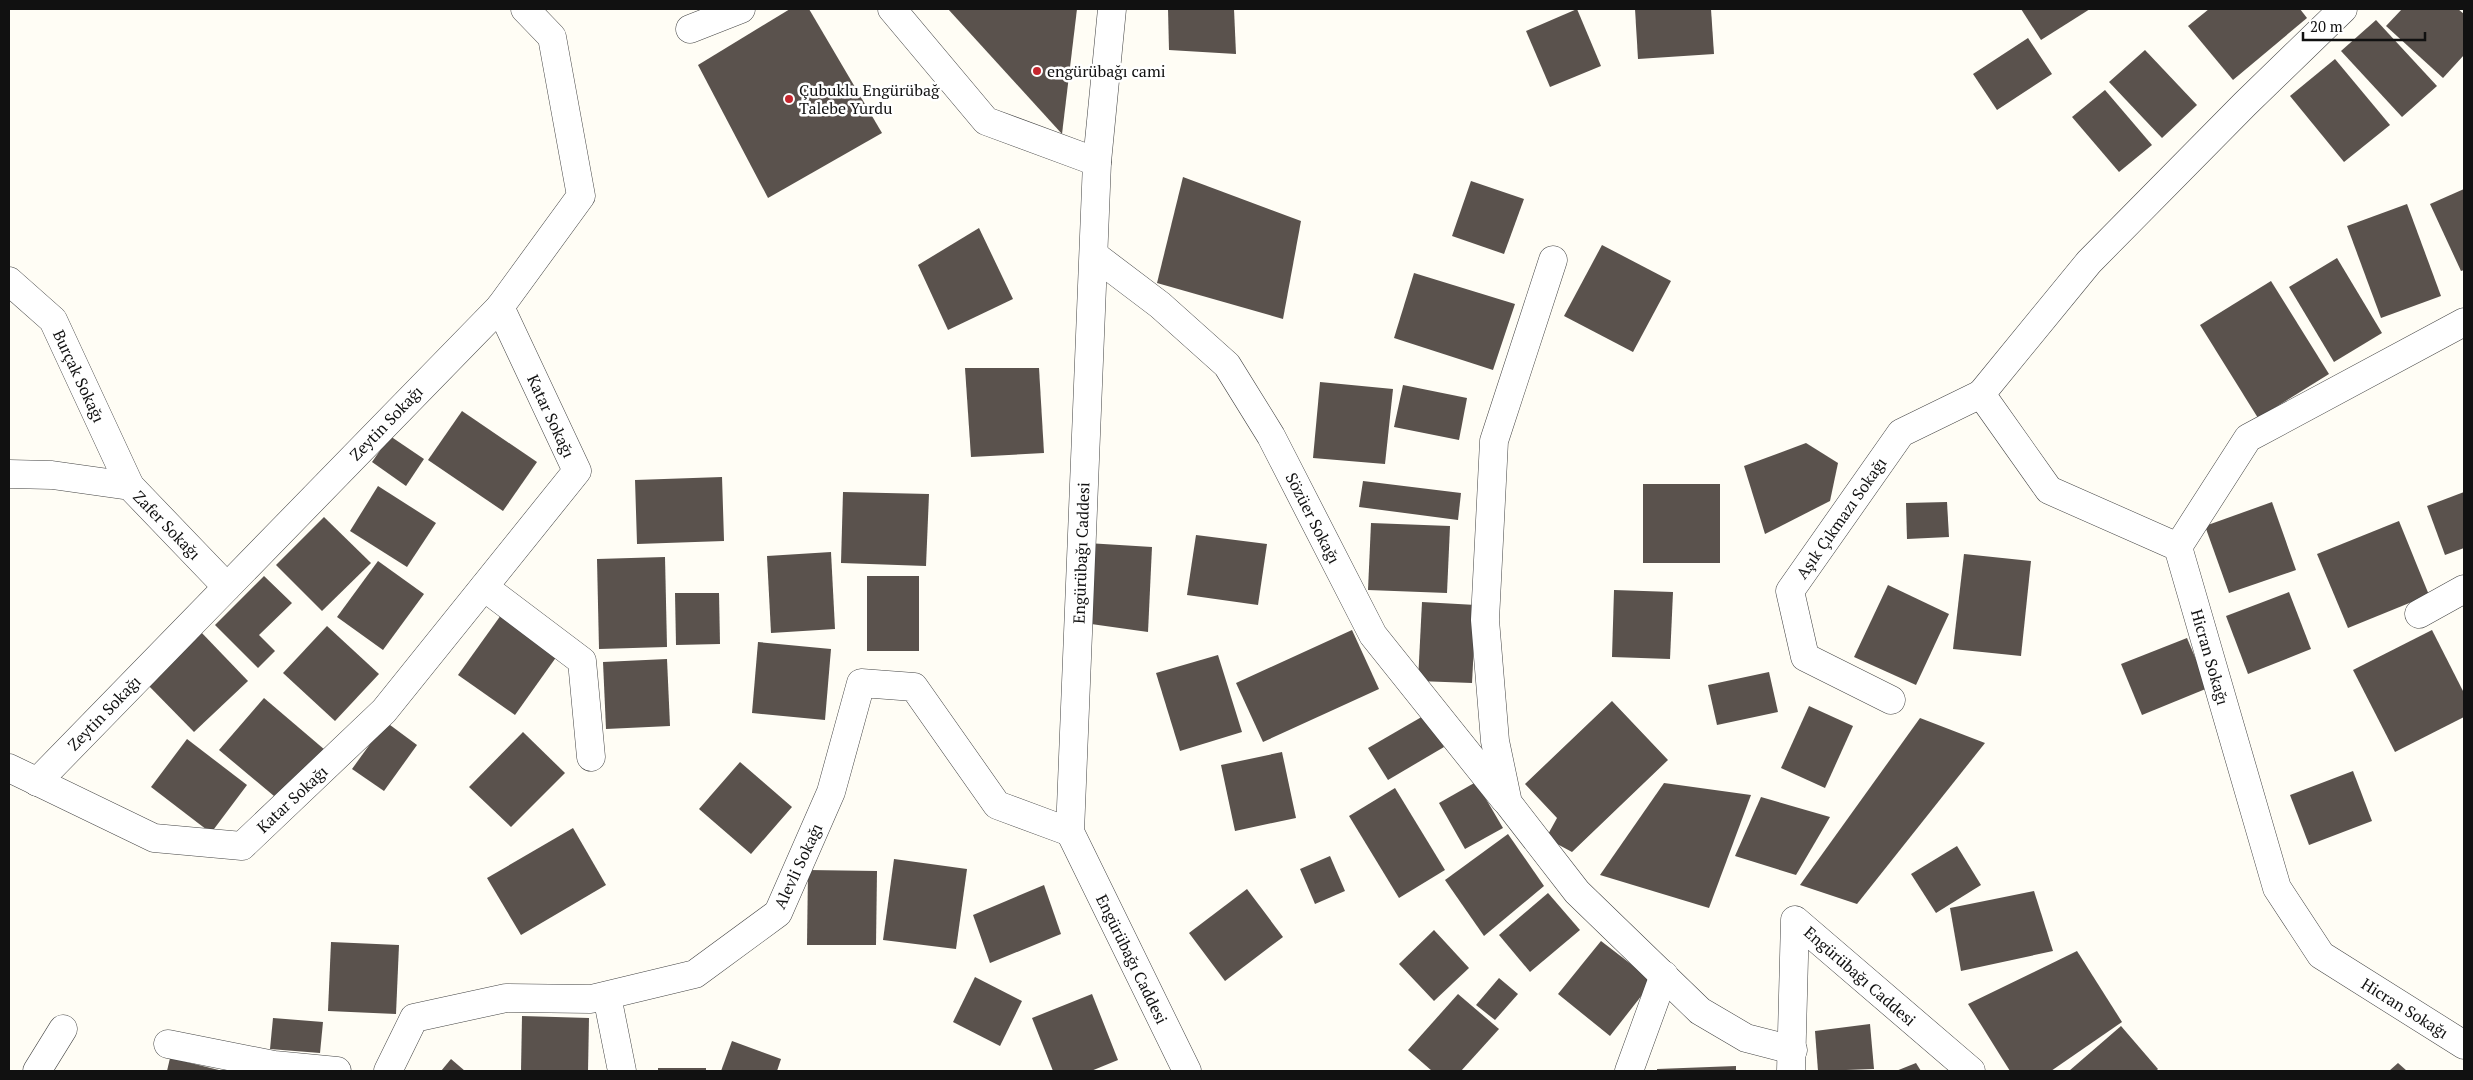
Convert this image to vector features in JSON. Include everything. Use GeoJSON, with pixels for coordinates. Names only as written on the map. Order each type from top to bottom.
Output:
{"type":"FeatureCollection","features":[{"type":"Feature","properties":{"kind":"street","name":"Zeytin Sokağı"},"geometry":{"type":"LineString","coordinates":[[37,782],[500,307],[581,196],[552,37],[524,9]]}},
{"type":"Feature","properties":{"kind":"street"},"geometry":{"type":"LineString","coordinates":[[690,29],[741,9]]}},
{"type":"Feature","properties":{"kind":"street"},"geometry":{"type":"LineString","coordinates":[[892,9],[986,121],[1097,162]]}},
{"type":"Feature","properties":{"kind":"street","name":"Engürübağı Caddesi"},"geometry":{"type":"LineString","coordinates":[[1112,9],[1097,162],[1070,832],[1187,1071]]}},
{"type":"Feature","properties":{"kind":"street"},"geometry":{"type":"LineString","coordinates":[[2344,9],[2245,104],[2089,262],[1981,394],[2049,490],[2178,547],[2248,438],[2464,322]]}},
{"type":"Feature","properties":{"kind":"street","name":"Sözüer Sokağı"},"geometry":{"type":"LineString","coordinates":[[1094,255],[1160,306],[1227,366],[1271,436],[1373,635],[1578,892],[1700,1012],[1792,1061]]}},
{"type":"Feature","properties":{"kind":"street"},"geometry":{"type":"LineString","coordinates":[[1508,803],[1495,741],[1485,620],[1494,441],[1553,260]]}},
{"type":"Feature","properties":{"kind":"street","name":"Burçak Sokağı"},"geometry":{"type":"LineString","coordinates":[[9,281],[53,320],[130,486]]}},
{"type":"Feature","properties":{"kind":"street","name":"Katar Sokağı"},"geometry":{"type":"LineString","coordinates":[[9,768],[154,838],[242,846],[384,711],[578,470],[500,307]]}},
{"type":"Feature","properties":{"kind":"street","name":"Aşık Çıkmazı Sokağı"},"geometry":{"type":"LineString","coordinates":[[1891,700],[1805,657],[1790,591],[1901,433],[1981,394]]}},
{"type":"Feature","properties":{"kind":"street","name":"Zafer Sokağı"},"geometry":{"type":"LineString","coordinates":[[9,474],[52,475],[130,486],[227,587]]}},
{"type":"Feature","properties":{"kind":"street","name":"Hicran Sokağı"},"geometry":{"type":"LineString","coordinates":[[2178,547],[2277,888],[2320,955],[2464,1045]]}},
{"type":"Feature","properties":{"kind":"street"},"geometry":{"type":"LineString","coordinates":[[484,587],[582,661],[591,757]]}},
{"type":"Feature","properties":{"kind":"street"},"geometry":{"type":"LineString","coordinates":[[2419,614],[2464,588]]}},
{"type":"Feature","properties":{"kind":"street","name":"Alevli Sokağı"},"geometry":{"type":"LineString","coordinates":[[388,1071],[414,1018],[506,998],[591,999],[695,974],[778,913],[831,792],[861,683],[914,688],[998,805],[1070,832]]}},
{"type":"Feature","properties":{"kind":"street","name":"Engürübağı Caddesi"},"geometry":{"type":"LineString","coordinates":[[1792,1061],[1795,920],[1971,1071]]}},
{"type":"Feature","properties":{"kind":"street"},"geometry":{"type":"LineString","coordinates":[[1629,1071],[1664,975]]}},
{"type":"Feature","properties":{"kind":"street"},"geometry":{"type":"LineString","coordinates":[[607,996],[622,1071]]}},
{"type":"Feature","properties":{"kind":"street"},"geometry":{"type":"LineString","coordinates":[[37,1071],[63,1029]]}},
{"type":"Feature","properties":{"kind":"street"},"geometry":{"type":"LineString","coordinates":[[168,1044],[274,1065],[337,1071]]}},
{"type":"Feature","properties":{"kind":"building","name":"Çubuklu Engürübağ Talebe Yurdu"},"geometry":{"type":"Polygon","coordinates":[[[790,9],[809,9],[882,133],[768,198],[698,65],[790,9]]]}},
{"type":"Feature","properties":{"kind":"building","name":"engürübağı cami"},"geometry":{"type":"Polygon","coordinates":[[[948,9],[1077,9],[1062,134],[948,9]]]}},
{"type":"Feature","properties":{"kind":"building"},"geometry":{"type":"Polygon","coordinates":[[[1168,9],[1234,9],[1236,54],[1169,50],[1168,9]]]}},
{"type":"Feature","properties":{"kind":"building"},"geometry":{"type":"Polygon","coordinates":[[[1577,9],[1601,66],[1550,87],[1526,31],[1577,9]]]}},
{"type":"Feature","properties":{"kind":"building"},"geometry":{"type":"Polygon","coordinates":[[[1635,9],[1711,9],[1714,54],[1638,59],[1635,9]]]}},
{"type":"Feature","properties":{"kind":"building"},"geometry":{"type":"Polygon","coordinates":[[[2021,9],[2090,9],[2041,40],[2021,9]]]}},
{"type":"Feature","properties":{"kind":"building"},"geometry":{"type":"Polygon","coordinates":[[[2209,9],[2300,9],[2307,18],[2233,80],[2188,26],[2209,9]]]}},
{"type":"Feature","properties":{"kind":"building"},"geometry":{"type":"Polygon","coordinates":[[[2402,9],[2458,9],[2464,14],[2464,55],[2443,78],[2386,26],[2402,9]]]}},
{"type":"Feature","properties":{"kind":"building"},"geometry":{"type":"Polygon","coordinates":[[[2376,20],[2437,86],[2402,117],[2341,51],[2376,20]]]}},
{"type":"Feature","properties":{"kind":"building"},"geometry":{"type":"Polygon","coordinates":[[[2028,38],[2052,74],[1997,110],[1973,74],[2028,38]]]}},
{"type":"Feature","properties":{"kind":"building"},"geometry":{"type":"Polygon","coordinates":[[[2145,50],[2197,105],[2162,138],[2109,82],[2145,50]]]}},
{"type":"Feature","properties":{"kind":"building"},"geometry":{"type":"Polygon","coordinates":[[[2335,59],[2390,125],[2344,162],[2290,96],[2335,59]]]}},
{"type":"Feature","properties":{"kind":"building"},"geometry":{"type":"Polygon","coordinates":[[[2105,90],[2152,145],[2119,172],[2072,117],[2105,90]]]}},
{"type":"Feature","properties":{"kind":"building"},"geometry":{"type":"Polygon","coordinates":[[[1183,177],[1301,221],[1283,319],[1157,283],[1183,177]]]}},
{"type":"Feature","properties":{"kind":"building"},"geometry":{"type":"Polygon","coordinates":[[[1471,181],[1524,199],[1504,254],[1452,236],[1471,181]]]}},
{"type":"Feature","properties":{"kind":"building"},"geometry":{"type":"Polygon","coordinates":[[[2464,189],[2464,270],[2461,271],[2430,204],[2464,189]]]}},
{"type":"Feature","properties":{"kind":"building"},"geometry":{"type":"Polygon","coordinates":[[[2407,204],[2441,296],[2381,318],[2347,226],[2407,204]]]}},
{"type":"Feature","properties":{"kind":"building"},"geometry":{"type":"Polygon","coordinates":[[[979,228],[1013,299],[948,330],[918,265],[979,228]]]}},
{"type":"Feature","properties":{"kind":"building"},"geometry":{"type":"Polygon","coordinates":[[[1602,245],[1671,281],[1633,352],[1564,316],[1602,245]]]}},
{"type":"Feature","properties":{"kind":"building"},"geometry":{"type":"Polygon","coordinates":[[[2337,258],[2382,333],[2334,362],[2289,287],[2337,258]]]}},
{"type":"Feature","properties":{"kind":"building"},"geometry":{"type":"Polygon","coordinates":[[[1414,273],[1515,304],[1493,370],[1394,338],[1414,273]]]}},
{"type":"Feature","properties":{"kind":"building"},"geometry":{"type":"Polygon","coordinates":[[[2271,281],[2329,374],[2258,418],[2200,325],[2271,281]]]}},
{"type":"Feature","properties":{"kind":"building"},"geometry":{"type":"Polygon","coordinates":[[[965,368],[1039,368],[1044,453],[971,457],[965,368]]]}},
{"type":"Feature","properties":{"kind":"building"},"geometry":{"type":"Polygon","coordinates":[[[1320,382],[1393,389],[1385,464],[1313,458],[1320,382]]]}},
{"type":"Feature","properties":{"kind":"building"},"geometry":{"type":"Polygon","coordinates":[[[1403,385],[1467,398],[1459,440],[1394,427],[1403,385]]]}},
{"type":"Feature","properties":{"kind":"building"},"geometry":{"type":"Polygon","coordinates":[[[462,411],[537,462],[503,511],[428,460],[462,411]]]}},
{"type":"Feature","properties":{"kind":"building"},"geometry":{"type":"Polygon","coordinates":[[[390,436],[424,459],[406,486],[372,462],[390,436]]]}},
{"type":"Feature","properties":{"kind":"building"},"geometry":{"type":"Polygon","coordinates":[[[1806,443],[1838,463],[1830,501],[1765,534],[1744,466],[1806,443]]]}},
{"type":"Feature","properties":{"kind":"building"},"geometry":{"type":"Polygon","coordinates":[[[722,477],[724,541],[637,544],[635,480],[722,477]]]}},
{"type":"Feature","properties":{"kind":"building"},"geometry":{"type":"Polygon","coordinates":[[[1363,481],[1461,493],[1458,520],[1359,507],[1363,481]]]}},
{"type":"Feature","properties":{"kind":"building"},"geometry":{"type":"Polygon","coordinates":[[[1643,484],[1720,484],[1720,563],[1643,563],[1643,484]]]}},
{"type":"Feature","properties":{"kind":"building"},"geometry":{"type":"Polygon","coordinates":[[[378,486],[436,523],[407,567],[350,531],[378,486]]]}},
{"type":"Feature","properties":{"kind":"building"},"geometry":{"type":"Polygon","coordinates":[[[843,492],[929,494],[926,566],[841,563],[843,492]]]}},
{"type":"Feature","properties":{"kind":"building"},"geometry":{"type":"Polygon","coordinates":[[[2464,492],[2464,548],[2445,555],[2427,506],[2464,492]]]}},
{"type":"Feature","properties":{"kind":"building"},"geometry":{"type":"Polygon","coordinates":[[[1947,502],[1949,537],[1907,539],[1906,503],[1947,502]]]}},
{"type":"Feature","properties":{"kind":"building"},"geometry":{"type":"Polygon","coordinates":[[[2272,502],[2296,570],[2229,593],[2205,526],[2272,502]]]}},
{"type":"Feature","properties":{"kind":"building"},"geometry":{"type":"Polygon","coordinates":[[[324,517],[371,563],[322,611],[276,565],[324,517]]]}},
{"type":"Feature","properties":{"kind":"building"},"geometry":{"type":"Polygon","coordinates":[[[2399,521],[2429,595],[2348,628],[2317,554],[2399,521]]]}},
{"type":"Feature","properties":{"kind":"building"},"geometry":{"type":"Polygon","coordinates":[[[1371,523],[1450,526],[1447,593],[1368,590],[1371,523]]]}},
{"type":"Feature","properties":{"kind":"building"},"geometry":{"type":"Polygon","coordinates":[[[1196,535],[1267,544],[1258,605],[1187,595],[1196,535]]]}},
{"type":"Feature","properties":{"kind":"building"},"geometry":{"type":"Polygon","coordinates":[[[1087,543],[1152,547],[1148,632],[1084,623],[1087,543]]]}},
{"type":"Feature","properties":{"kind":"building"},"geometry":{"type":"Polygon","coordinates":[[[831,552],[835,629],[771,633],[767,556],[831,552]]]}},
{"type":"Feature","properties":{"kind":"building"},"geometry":{"type":"Polygon","coordinates":[[[1964,554],[2031,561],[2021,656],[1953,649],[1964,554]]]}},
{"type":"Feature","properties":{"kind":"building"},"geometry":{"type":"Polygon","coordinates":[[[665,557],[667,647],[599,649],[597,559],[665,557]]]}},
{"type":"Feature","properties":{"kind":"building"},"geometry":{"type":"Polygon","coordinates":[[[378,561],[424,594],[383,650],[337,617],[378,561]]]}},
{"type":"Feature","properties":{"kind":"building"},"geometry":{"type":"Polygon","coordinates":[[[264,576],[292,603],[259,635],[275,651],[258,668],[215,625],[264,576]]]}},
{"type":"Feature","properties":{"kind":"building"},"geometry":{"type":"Polygon","coordinates":[[[867,576],[919,576],[919,651],[867,651],[867,576]]]}},
{"type":"Feature","properties":{"kind":"building"},"geometry":{"type":"Polygon","coordinates":[[[1888,585],[1949,614],[1916,685],[1854,657],[1888,585]]]}},
{"type":"Feature","properties":{"kind":"building"},"geometry":{"type":"Polygon","coordinates":[[[1614,590],[1673,592],[1670,659],[1612,657],[1614,590]]]}},
{"type":"Feature","properties":{"kind":"building"},"geometry":{"type":"Polygon","coordinates":[[[2289,592],[2311,649],[2248,674],[2226,616],[2289,592]]]}},
{"type":"Feature","properties":{"kind":"building"},"geometry":{"type":"Polygon","coordinates":[[[675,593],[719,593],[720,644],[676,645],[675,593]]]}},
{"type":"Feature","properties":{"kind":"building"},"geometry":{"type":"Polygon","coordinates":[[[1422,602],[1476,605],[1472,683],[1418,681],[1422,602]]]}},
{"type":"Feature","properties":{"kind":"building"},"geometry":{"type":"Polygon","coordinates":[[[501,615],[557,656],[515,715],[458,675],[501,615]]]}},
{"type":"Feature","properties":{"kind":"building"},"geometry":{"type":"Polygon","coordinates":[[[327,626],[379,674],[335,721],[283,673],[327,626]]]}},
{"type":"Feature","properties":{"kind":"building"},"geometry":{"type":"Polygon","coordinates":[[[1352,630],[1379,689],[1263,742],[1236,683],[1352,630]]]}},
{"type":"Feature","properties":{"kind":"building"},"geometry":{"type":"Polygon","coordinates":[[[2432,630],[2464,693],[2464,717],[2395,752],[2353,670],[2432,630]]]}},
{"type":"Feature","properties":{"kind":"building"},"geometry":{"type":"Polygon","coordinates":[[[200,631],[248,681],[194,732],[146,683],[200,631]]]}},
{"type":"Feature","properties":{"kind":"building"},"geometry":{"type":"Polygon","coordinates":[[[2187,638],[2208,688],[2142,715],[2121,664],[2187,638]]]}},
{"type":"Feature","properties":{"kind":"building"},"geometry":{"type":"Polygon","coordinates":[[[758,642],[831,649],[825,720],[752,713],[758,642]]]}},
{"type":"Feature","properties":{"kind":"building"},"geometry":{"type":"Polygon","coordinates":[[[1218,655],[1242,732],[1180,751],[1156,673],[1218,655]]]}},
{"type":"Feature","properties":{"kind":"building"},"geometry":{"type":"Polygon","coordinates":[[[667,659],[670,726],[606,729],[603,662],[667,659]]]}},
{"type":"Feature","properties":{"kind":"building"},"geometry":{"type":"Polygon","coordinates":[[[1769,672],[1778,712],[1717,725],[1708,685],[1769,672]]]}},
{"type":"Feature","properties":{"kind":"building"},"geometry":{"type":"Polygon","coordinates":[[[264,698],[325,750],[280,801],[219,750],[264,698]]]}},
{"type":"Feature","properties":{"kind":"building"},"geometry":{"type":"Polygon","coordinates":[[[1612,701],[1668,760],[1572,852],[1546,838],[1557,818],[1525,784],[1612,701]]]}},
{"type":"Feature","properties":{"kind":"building"},"geometry":{"type":"Polygon","coordinates":[[[1809,706],[1853,726],[1825,788],[1781,768],[1809,706]]]}},
{"type":"Feature","properties":{"kind":"building"},"geometry":{"type":"Polygon","coordinates":[[[1425,715],[1444,747],[1388,780],[1368,748],[1425,715]]]}},
{"type":"Feature","properties":{"kind":"building"},"geometry":{"type":"Polygon","coordinates":[[[1920,718],[1985,743],[1857,904],[1800,885],[1920,718]]]}},
{"type":"Feature","properties":{"kind":"building"},"geometry":{"type":"Polygon","coordinates":[[[386,722],[417,745],[384,791],[352,769],[386,722]]]}},
{"type":"Feature","properties":{"kind":"building"},"geometry":{"type":"Polygon","coordinates":[[[523,732],[565,773],[511,827],[469,787],[523,732]]]}},
{"type":"Feature","properties":{"kind":"building"},"geometry":{"type":"Polygon","coordinates":[[[187,739],[247,785],[211,833],[151,787],[187,739]]]}},
{"type":"Feature","properties":{"kind":"building"},"geometry":{"type":"Polygon","coordinates":[[[1282,752],[1296,818],[1235,831],[1221,765],[1282,752]]]}},
{"type":"Feature","properties":{"kind":"building"},"geometry":{"type":"Polygon","coordinates":[[[740,762],[792,807],[751,854],[699,809],[740,762]]]}},
{"type":"Feature","properties":{"kind":"building"},"geometry":{"type":"Polygon","coordinates":[[[2353,771],[2372,821],[2309,845],[2290,795],[2353,771]]]}},
{"type":"Feature","properties":{"kind":"building"},"geometry":{"type":"Polygon","coordinates":[[[1476,782],[1503,828],[1465,849],[1439,803],[1476,782]]]}},
{"type":"Feature","properties":{"kind":"building"},"geometry":{"type":"Polygon","coordinates":[[[1664,783],[1751,795],[1709,908],[1600,875],[1664,783]]]}},
{"type":"Feature","properties":{"kind":"building"},"geometry":{"type":"Polygon","coordinates":[[[1395,788],[1445,870],[1399,898],[1349,816],[1395,788]]]}},
{"type":"Feature","properties":{"kind":"building"},"geometry":{"type":"Polygon","coordinates":[[[1761,797],[1830,817],[1796,875],[1735,856],[1761,797]]]}},
{"type":"Feature","properties":{"kind":"building"},"geometry":{"type":"Polygon","coordinates":[[[573,828],[606,885],[521,935],[487,878],[573,828]]]}},
{"type":"Feature","properties":{"kind":"building"},"geometry":{"type":"Polygon","coordinates":[[[1508,834],[1544,886],[1484,936],[1445,880],[1508,834]]]}},
{"type":"Feature","properties":{"kind":"building"},"geometry":{"type":"Polygon","coordinates":[[[1957,846],[1981,885],[1936,913],[1911,874],[1957,846]]]}},
{"type":"Feature","properties":{"kind":"building"},"geometry":{"type":"Polygon","coordinates":[[[1330,856],[1345,891],[1315,904],[1300,869],[1330,856]]]}},
{"type":"Feature","properties":{"kind":"building"},"geometry":{"type":"Polygon","coordinates":[[[894,859],[967,869],[956,949],[883,940],[894,859]]]}},
{"type":"Feature","properties":{"kind":"building"},"geometry":{"type":"Polygon","coordinates":[[[808,870],[877,871],[876,945],[807,945],[808,870]]]}},
{"type":"Feature","properties":{"kind":"building"},"geometry":{"type":"Polygon","coordinates":[[[1044,885],[1061,934],[990,963],[973,915],[1044,885]]]}},
{"type":"Feature","properties":{"kind":"building"},"geometry":{"type":"Polygon","coordinates":[[[1247,889],[1283,937],[1225,981],[1189,933],[1247,889]]]}},
{"type":"Feature","properties":{"kind":"building"},"geometry":{"type":"Polygon","coordinates":[[[2034,891],[2053,951],[1961,971],[1950,908],[2034,891]]]}},
{"type":"Feature","properties":{"kind":"building"},"geometry":{"type":"Polygon","coordinates":[[[1548,893],[1580,930],[1530,972],[1499,935],[1548,893]]]}},
{"type":"Feature","properties":{"kind":"building"},"geometry":{"type":"Polygon","coordinates":[[[1434,930],[1469,968],[1434,1001],[1399,964],[1434,930]]]}},
{"type":"Feature","properties":{"kind":"building"},"geometry":{"type":"Polygon","coordinates":[[[1601,941],[1653,981],[1610,1036],[1558,994],[1601,941]]]}},
{"type":"Feature","properties":{"kind":"building"},"geometry":{"type":"Polygon","coordinates":[[[331,942],[399,945],[396,1014],[328,1011],[331,942]]]}},
{"type":"Feature","properties":{"kind":"building"},"geometry":{"type":"Polygon","coordinates":[[[2077,951],[2122,1022],[2051,1071],[2010,1071],[1968,1004],[2077,951]]]}},
{"type":"Feature","properties":{"kind":"building"},"geometry":{"type":"Polygon","coordinates":[[[975,977],[1022,1001],[1000,1046],[953,1022],[975,977]]]}},
{"type":"Feature","properties":{"kind":"building"},"geometry":{"type":"Polygon","coordinates":[[[1499,978],[1518,994],[1495,1020],[1476,1005],[1499,978]]]}},
{"type":"Feature","properties":{"kind":"building"},"geometry":{"type":"Polygon","coordinates":[[[1092,994],[1118,1060],[1091,1071],[1053,1071],[1032,1018],[1092,994]]]}},
{"type":"Feature","properties":{"kind":"building"},"geometry":{"type":"Polygon","coordinates":[[[1458,994],[1499,1029],[1461,1071],[1432,1071],[1408,1050],[1458,994]]]}},
{"type":"Feature","properties":{"kind":"building"},"geometry":{"type":"Polygon","coordinates":[[[522,1016],[589,1018],[588,1071],[521,1071],[522,1016]]]}},
{"type":"Feature","properties":{"kind":"building"},"geometry":{"type":"Polygon","coordinates":[[[273,1018],[323,1022],[320,1053],[270,1049],[273,1018]]]}},
{"type":"Feature","properties":{"kind":"building"},"geometry":{"type":"Polygon","coordinates":[[[1870,1024],[1874,1069],[1818,1071],[1815,1031],[1870,1024]]]}},
{"type":"Feature","properties":{"kind":"building"},"geometry":{"type":"Polygon","coordinates":[[[2121,1026],[2158,1069],[2156,1071],[2069,1071],[2121,1026]]]}},
{"type":"Feature","properties":{"kind":"building"},"geometry":{"type":"Polygon","coordinates":[[[732,1041],[781,1059],[777,1071],[721,1071],[732,1041]]]}},
{"type":"Feature","properties":{"kind":"building"},"geometry":{"type":"Polygon","coordinates":[[[170,1058],[223,1071],[167,1071],[170,1058]]]}},
{"type":"Feature","properties":{"kind":"building"},"geometry":{"type":"Polygon","coordinates":[[[451,1059],[465,1071],[441,1071],[451,1059]]]}},
{"type":"Feature","properties":{"kind":"building"},"geometry":{"type":"Polygon","coordinates":[[[1916,1063],[1921,1071],[1896,1071],[1916,1063]]]}},
{"type":"Feature","properties":{"kind":"building"},"geometry":{"type":"Polygon","coordinates":[[[2398,1063],[2407,1071],[2389,1071],[2398,1063]]]}},
{"type":"Feature","properties":{"kind":"building"},"geometry":{"type":"Polygon","coordinates":[[[1736,1066],[1736,1071],[1657,1071],[1657,1069],[1736,1066]]]}},
{"type":"Feature","properties":{"kind":"building"},"geometry":{"type":"Polygon","coordinates":[[[658,1068],[706,1068],[706,1071],[658,1071],[658,1068]]]}},
{"type":"Feature","properties":{"kind":"place","name":"engürübağı cami"},"geometry":{"type":"Point","coordinates":[1037,71]}},
{"type":"Feature","properties":{"kind":"place","name":"Çubuklu Engürübağ Talebe Yurdu"},"geometry":{"type":"Point","coordinates":[789,99]}}]}
